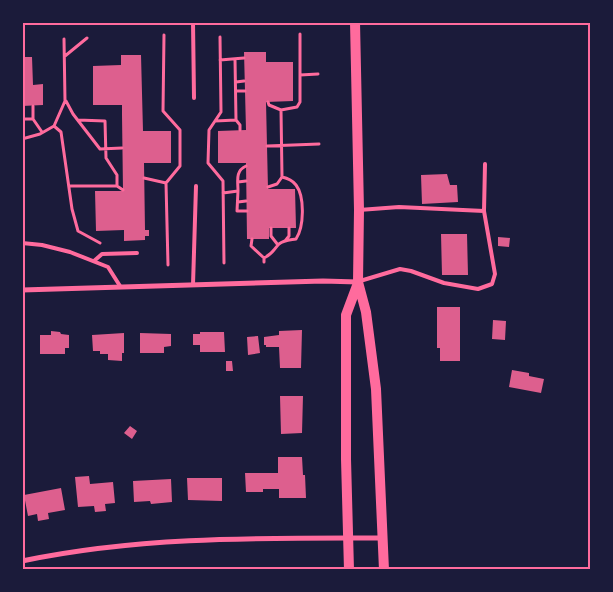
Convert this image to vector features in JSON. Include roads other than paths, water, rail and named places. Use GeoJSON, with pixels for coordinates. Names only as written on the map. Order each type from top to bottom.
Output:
{"type":"FeatureCollection","features":[{"type":"Feature","properties":{"kind":"main road"},"geometry":{"type":"LineString","coordinates":[[355,22],[359,210],[358,282],[366,312],[376,389],[384,570]]}},
{"type":"Feature","properties":{"kind":"main road"},"geometry":{"type":"LineString","coordinates":[[349,570],[346,459],[346,315],[358,282]]}},
{"type":"Feature","properties":{"kind":"street"},"geometry":{"type":"LineString","coordinates":[[22,290],[323,281],[358,282]]}},
{"type":"Feature","properties":{"kind":"street"},"geometry":{"type":"LineString","coordinates":[[22,561],[96,548],[201,541],[383,538]]}},
{"type":"Feature","properties":{"kind":"lane"},"geometry":{"type":"LineString","coordinates":[[193,22],[194,98]]}},
{"type":"Feature","properties":{"kind":"lane"},"geometry":{"type":"LineString","coordinates":[[358,282],[400,269],[444,283],[478,289],[492,284],[495,274],[484,211],[484,164]]}},
{"type":"Feature","properties":{"kind":"lane"},"geometry":{"type":"LineString","coordinates":[[193,285],[196,186]]}},
{"type":"Feature","properties":{"kind":"lane"},"geometry":{"type":"LineString","coordinates":[[359,210],[399,207],[484,211]]}},
{"type":"Feature","properties":{"kind":"lane"},"geometry":{"type":"LineString","coordinates":[[22,243],[42,245],[70,252],[108,267],[120,286]]}},
{"type":"Feature","properties":{"kind":"lane"},"geometry":{"type":"LineString","coordinates":[[94,261],[102,254],[138,253]]}}]}
